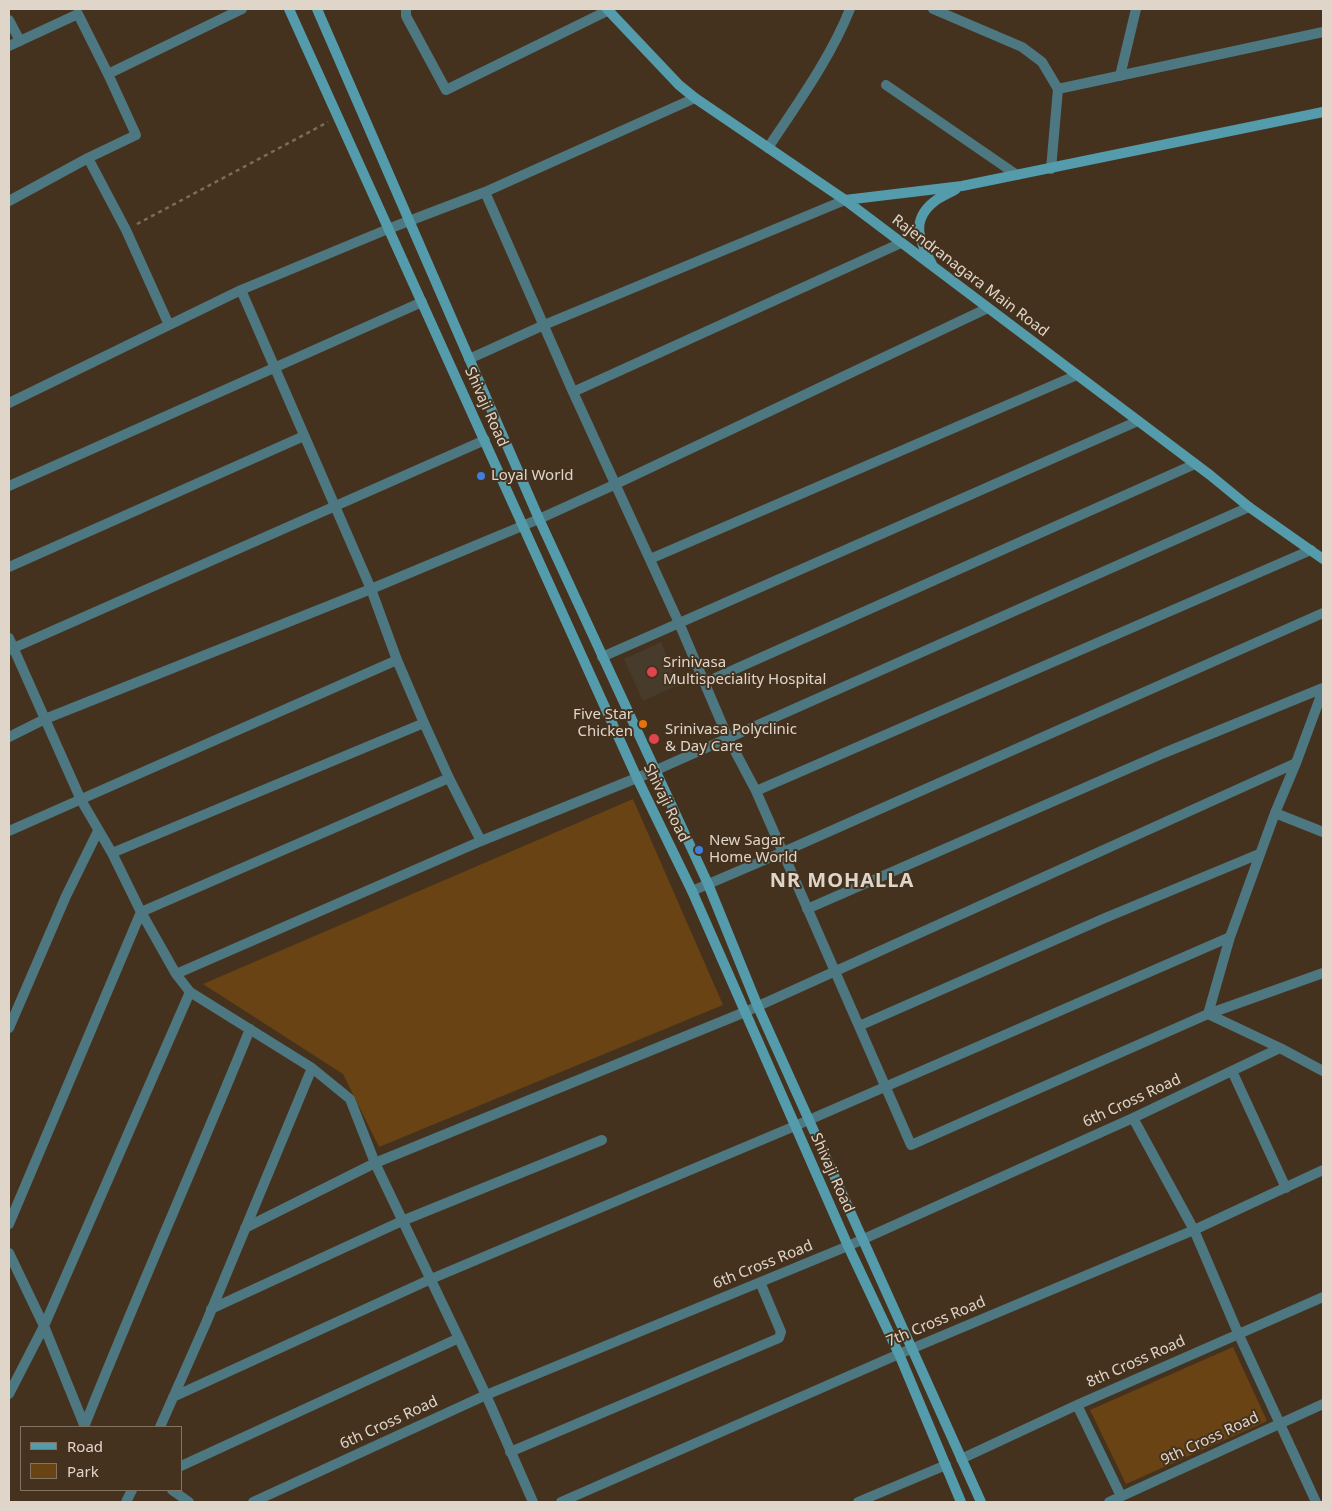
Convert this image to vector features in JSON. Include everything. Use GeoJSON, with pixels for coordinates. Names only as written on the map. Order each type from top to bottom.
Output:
{"type":"FeatureCollection","features":[{"type":"Feature","properties":{"kind":"street"},"geometry":{"type":"LineString","coordinates":[[108,74],[242,9]]}},
{"type":"Feature","properties":{"kind":"street","name":"Shivaji Road"},"geometry":{"type":"LineString","coordinates":[[289,9],[637,778],[692,891],[848,1246],[899,1354],[961,1502]]}},
{"type":"Feature","properties":{"kind":"street"},"geometry":{"type":"LineString","coordinates":[[316,9],[539,519],[654,771],[708,884],[758,1007],[981,1502]]}},
{"type":"Feature","properties":{"kind":"street"},"geometry":{"type":"LineString","coordinates":[[406,9],[406,16],[446,90],[608,9]]}},
{"type":"Feature","properties":{"kind":"street","name":"Rajendranagara Main Road"},"geometry":{"type":"LineString","coordinates":[[608,9],[680,85],[695,98],[845,200],[1138,420],[1249,507],[1323,559]]}},
{"type":"Feature","properties":{"kind":"street"},"geometry":{"type":"LineString","coordinates":[[768,148],[841,32],[850,9]]}},
{"type":"Feature","properties":{"kind":"street"},"geometry":{"type":"LineString","coordinates":[[933,9],[1022,47],[1042,62],[1058,89],[1051,169]]}},
{"type":"Feature","properties":{"kind":"street"},"geometry":{"type":"LineString","coordinates":[[1120,76],[1136,9]]}},
{"type":"Feature","properties":{"kind":"street"},"geometry":{"type":"LineString","coordinates":[[9,46],[78,14],[136,135],[88,158],[9,201]]}},
{"type":"Feature","properties":{"kind":"street"},"geometry":{"type":"LineString","coordinates":[[9,20],[20,41]]}},
{"type":"Feature","properties":{"kind":"street"},"geometry":{"type":"LineString","coordinates":[[1058,89],[1323,32]]}},
{"type":"Feature","properties":{"kind":"street"},"geometry":{"type":"LineString","coordinates":[[886,85],[1016,175]]}},
{"type":"Feature","properties":{"kind":"street"},"geometry":{"type":"LineString","coordinates":[[9,403],[240,290],[484,192],[695,98]]}},
{"type":"Feature","properties":{"kind":"street"},"geometry":{"type":"LineString","coordinates":[[469,359],[544,325],[845,200],[962,186],[1323,112]]}},
{"type":"Feature","properties":{"kind":"street"},"geometry":{"type":"LineString","coordinates":[[88,158],[126,230],[169,325]]}},
{"type":"Feature","properties":{"kind":"street"},"geometry":{"type":"LineString","coordinates":[[935,268],[922,246],[918,232],[923,215],[935,201],[962,186]]}},
{"type":"Feature","properties":{"kind":"street"},"geometry":{"type":"LineString","coordinates":[[484,192],[679,623],[728,738],[756,791],[911,1145],[1208,1014],[1323,973]]}},
{"type":"Feature","properties":{"kind":"street"},"geometry":{"type":"LineString","coordinates":[[573,392],[902,243]]}},
{"type":"Feature","properties":{"kind":"street"},"geometry":{"type":"LineString","coordinates":[[240,290],[371,589],[397,660],[424,723],[481,841]]}},
{"type":"Feature","properties":{"kind":"street"},"geometry":{"type":"LineString","coordinates":[[9,486],[422,302]]}},
{"type":"Feature","properties":{"kind":"street"},"geometry":{"type":"LineString","coordinates":[[9,736],[45,719],[371,589],[523,526],[988,308]]}},
{"type":"Feature","properties":{"kind":"street"},"geometry":{"type":"LineString","coordinates":[[650,559],[1077,375]]}},
{"type":"Feature","properties":{"kind":"street"},"geometry":{"type":"LineString","coordinates":[[602,657],[1138,420]]}},
{"type":"Feature","properties":{"kind":"street"},"geometry":{"type":"LineString","coordinates":[[9,567],[304,436]]}},
{"type":"Feature","properties":{"kind":"street"},"geometry":{"type":"LineString","coordinates":[[11,649],[485,440]]}},
{"type":"Feature","properties":{"kind":"street"},"geometry":{"type":"LineString","coordinates":[[704,683],[1195,464]]}},
{"type":"Feature","properties":{"kind":"street"},"geometry":{"type":"LineString","coordinates":[[176,974],[481,841],[654,771],[1249,507]]}},
{"type":"Feature","properties":{"kind":"street"},"geometry":{"type":"LineString","coordinates":[[756,791],[1311,550]]}},
{"type":"Feature","properties":{"kind":"street"},"geometry":{"type":"LineString","coordinates":[[692,891],[1323,613]]}},
{"type":"Feature","properties":{"kind":"street"},"geometry":{"type":"LineString","coordinates":[[9,638],[11,649],[81,800],[112,853],[140,912],[176,974],[190,992],[312,1068],[350,1099],[375,1163],[486,1395],[533,1502]]}},
{"type":"Feature","properties":{"kind":"street"},"geometry":{"type":"LineString","coordinates":[[10,832],[397,660]]}},
{"type":"Feature","properties":{"kind":"street"},"geometry":{"type":"LineString","coordinates":[[807,909],[1164,753],[1323,689]]}},
{"type":"Feature","properties":{"kind":"street"},"geometry":{"type":"LineString","coordinates":[[1208,1014],[1230,937],[1323,689]]}},
{"type":"Feature","properties":{"kind":"street"},"geometry":{"type":"LineString","coordinates":[[112,853],[424,723]]}},
{"type":"Feature","properties":{"kind":"street"},"geometry":{"type":"LineString","coordinates":[[245,1228],[375,1163],[758,1007],[1296,763]]}},
{"type":"Feature","properties":{"kind":"street"},"geometry":{"type":"LineString","coordinates":[[9,1224],[140,912],[449,778]]}},
{"type":"Feature","properties":{"kind":"street"},"geometry":{"type":"LineString","coordinates":[[1275,813],[1323,832]]}},
{"type":"Feature","properties":{"kind":"street"},"geometry":{"type":"LineString","coordinates":[[9,1028],[66,896],[98,831]]}},
{"type":"Feature","properties":{"kind":"street"},"geometry":{"type":"LineString","coordinates":[[859,1026],[1105,918],[1260,854]]}},
{"type":"Feature","properties":{"kind":"street"},"geometry":{"type":"LineString","coordinates":[[173,1397],[431,1279],[795,1126],[1230,937]]}},
{"type":"Feature","properties":{"kind":"street"},"geometry":{"type":"LineString","coordinates":[[9,1394],[44,1326],[190,992]]}},
{"type":"Feature","properties":{"kind":"street"},"geometry":{"type":"LineString","coordinates":[[1208,1014],[1280,1048],[1323,1072]]}},
{"type":"Feature","properties":{"kind":"street"},"geometry":{"type":"LineString","coordinates":[[84,1426],[250,1029]]}},
{"type":"Feature","properties":{"kind":"street","name":"6th Cross Road"},"geometry":{"type":"LineString","coordinates":[[253,1502],[486,1395],[848,1246],[1133,1118],[1280,1048]]}},
{"type":"Feature","properties":{"kind":"street"},"geometry":{"type":"LineString","coordinates":[[160,1426],[312,1068]]}},
{"type":"Feature","properties":{"kind":"street"},"geometry":{"type":"LineString","coordinates":[[1232,1071],[1286,1188]]}},
{"type":"Feature","properties":{"kind":"street"},"geometry":{"type":"LineString","coordinates":[[1133,1118],[1194,1230],[1238,1333],[1316,1502]]}},
{"type":"Feature","properties":{"kind":"street"},"geometry":{"type":"LineString","coordinates":[[211,1309],[402,1221],[602,1140]]}},
{"type":"Feature","properties":{"kind":"street","name":"7th Cross Road"},"geometry":{"type":"LineString","coordinates":[[561,1502],[899,1354],[1194,1230],[1323,1170]]}},
{"type":"Feature","properties":{"kind":"street"},"geometry":{"type":"LineString","coordinates":[[9,1253],[44,1326],[84,1426]]}},
{"type":"Feature","properties":{"kind":"street"},"geometry":{"type":"LineString","coordinates":[[510,1452],[780,1338],[781,1332],[760,1282]]}},
{"type":"Feature","properties":{"kind":"street","name":"8th Cross Road"},"geometry":{"type":"LineString","coordinates":[[961,1459],[1077,1405],[1323,1297]]}},
{"type":"Feature","properties":{"kind":"street"},"geometry":{"type":"LineString","coordinates":[[182,1466],[459,1338]]}},
{"type":"Feature","properties":{"kind":"street","name":"9th Cross Road"},"geometry":{"type":"LineString","coordinates":[[1109,1502],[1323,1404]]}},
{"type":"Feature","properties":{"kind":"street"},"geometry":{"type":"LineString","coordinates":[[1077,1405],[1121,1496]]}},
{"type":"Feature","properties":{"kind":"street"},"geometry":{"type":"LineString","coordinates":[[858,1502],[946,1465]]}},
{"type":"Feature","properties":{"kind":"street"},"geometry":{"type":"LineString","coordinates":[[173,1491],[189,1502]]}},
{"type":"Feature","properties":{"kind":"path"},"geometry":{"type":"LineString","coordinates":[[126,230],[338,117]]}},
{"type":"Feature","properties":{"kind":"shaded area","name":"Srinivasa Multispeciality Hospital"},"geometry":{"type":"Polygon","coordinates":[[[661,642],[679,685],[643,701],[624,659],[661,642]]]}},
{"type":"Feature","properties":{"kind":"green space"},"geometry":{"type":"Polygon","coordinates":[[[633,799],[723,1005],[379,1147],[343,1074],[203,984],[633,799]]]}},
{"type":"Feature","properties":{"kind":"green space"},"geometry":{"type":"Polygon","coordinates":[[[1233,1347],[1267,1421],[1126,1484],[1090,1410],[1233,1347]]]}},
{"type":"Feature","properties":{"kind":"place","name":"Loyal World"},"geometry":{"type":"Point","coordinates":[481,476]}},
{"type":"Feature","properties":{"kind":"place","name":"Srinivasa Multispeciality Hospital"},"geometry":{"type":"Point","coordinates":[652,672]}},
{"type":"Feature","properties":{"kind":"place","name":"Five Star Chicken"},"geometry":{"type":"Point","coordinates":[643,724]}},
{"type":"Feature","properties":{"kind":"place","name":"Srinivasa Polyclinic & Day Care"},"geometry":{"type":"Point","coordinates":[654,739]}},
{"type":"Feature","properties":{"kind":"place","name":"New Sagar Home World"},"geometry":{"type":"Point","coordinates":[699,850]}},
{"type":"Feature","properties":{"kind":"district","name":"NR MOHALLA"},"geometry":{"type":"Point","coordinates":[842,881]}}]}
